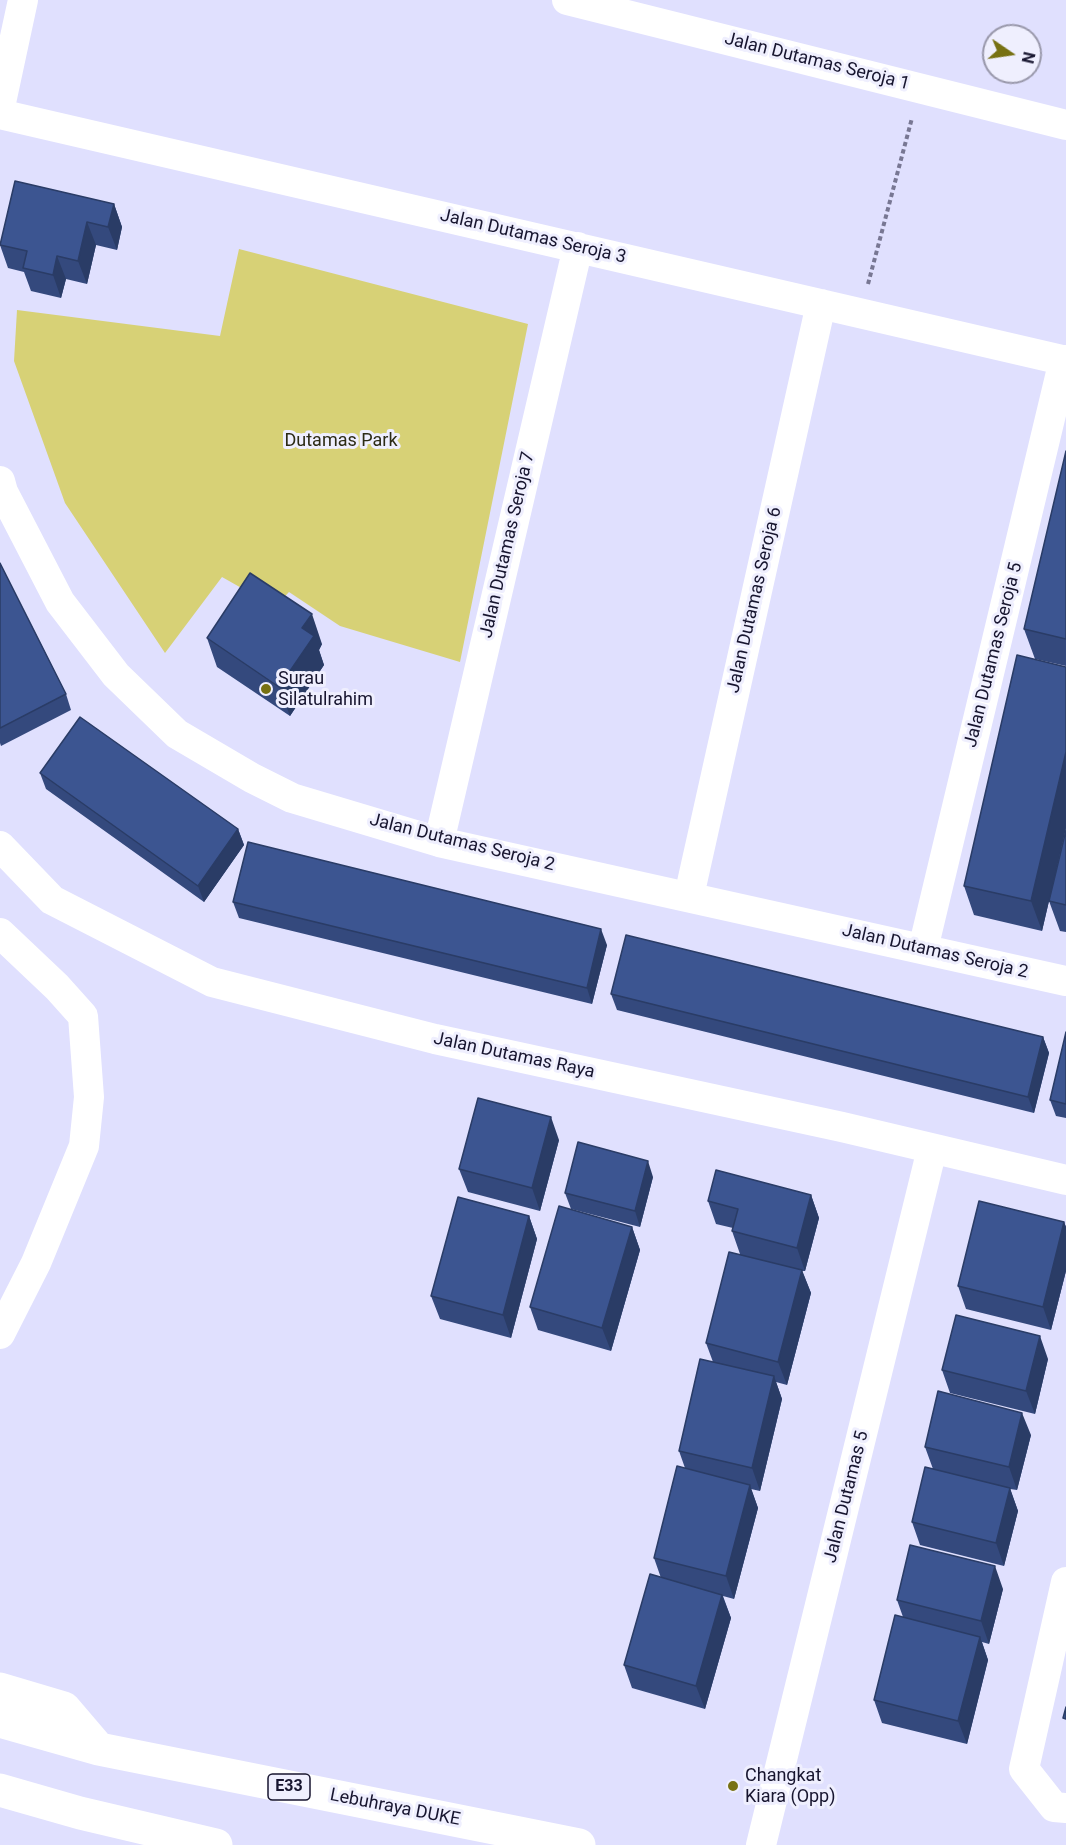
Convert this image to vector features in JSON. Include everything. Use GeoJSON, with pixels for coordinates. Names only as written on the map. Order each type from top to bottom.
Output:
{"type":"FeatureCollection","features":[{"type":"Feature","properties":{"kind":"highway"},"geometry":{"type":"LineString","coordinates":[[0,1689],[64,1708],[99,1749]]}},
{"type":"Feature","properties":{"kind":"highway","name":"Lebuhraya DUKE"},"geometry":{"type":"LineString","coordinates":[[0,1721],[99,1749],[579,1845]]}},
{"type":"Feature","properties":{"kind":"highway"},"geometry":{"type":"LineString","coordinates":[[0,1790],[80,1813],[216,1845]]}},
{"type":"Feature","properties":{"kind":"street"},"geometry":{"type":"LineString","coordinates":[[0,107],[23,0]]}},
{"type":"Feature","properties":{"kind":"street","name":"Jalan Dutamas Seroja 1"},"geometry":{"type":"LineString","coordinates":[[567,0],[1066,124]]}},
{"type":"Feature","properties":{"kind":"street","name":"Jalan Dutamas Seroja 3"},"geometry":{"type":"LineString","coordinates":[[0,114],[1065,361]]}},
{"type":"Feature","properties":{"kind":"street","name":"Jalan Dutamas Seroja 7"},"geometry":{"type":"LineString","coordinates":[[439,842],[578,248]]}},
{"type":"Feature","properties":{"kind":"street","name":"Jalan Dutamas Seroja 6"},"geometry":{"type":"LineString","coordinates":[[689,896],[821,304]]}},
{"type":"Feature","properties":{"kind":"street","name":"Jalan Dutamas Seroja 5"},"geometry":{"type":"LineString","coordinates":[[923,949],[1065,361]]}},
{"type":"Feature","properties":{"kind":"street","name":"Jalan Dutamas Seroja 2"},"geometry":{"type":"LineString","coordinates":[[0,480],[3,492],[60,602],[116,675],[177,734],[252,778],[292,798],[439,842],[1066,981]]}},
{"type":"Feature","properties":{"kind":"street","name":"Jalan Dutamas Raya"},"geometry":{"type":"LineString","coordinates":[[0,846],[52,900],[212,982],[435,1039],[842,1127],[1066,1180]]}},
{"type":"Feature","properties":{"kind":"street"},"geometry":{"type":"LineString","coordinates":[[0,933],[57,987],[83,1016],[89,1097],[84,1146],[36,1263],[0,1334]]}},
{"type":"Feature","properties":{"kind":"street","name":"Jalan Dutamas 5"},"geometry":{"type":"LineString","coordinates":[[761,1845],[932,1149]]}},
{"type":"Feature","properties":{"kind":"street"},"geometry":{"type":"LineString","coordinates":[[1066,1582],[1024,1769],[1054,1807],[1066,1808]]}},
{"type":"Feature","properties":{"kind":"path"},"geometry":{"type":"LineString","coordinates":[[861,313],[919,88]]}},
{"type":"Feature","properties":{"kind":"green space","name":"Dutamas Park"},"geometry":{"type":"Polygon","coordinates":[[[239,249],[528,324],[460,662],[340,626],[289,592],[275,607],[222,577],[165,653],[65,503],[14,361],[17,310],[220,336],[239,249]]]}},
{"type":"Feature","properties":{"kind":"building"},"geometry":{"type":"Polygon","coordinates":[[[15,181],[114,204],[108,227],[87,222],[78,261],[57,256],[53,275],[23,268],[27,251],[0,245],[15,181]]]}},
{"type":"Feature","properties":{"kind":"building"},"geometry":{"type":"Polygon","coordinates":[[[1066,451],[1066,639],[1024,629],[1066,451]]]}},
{"type":"Feature","properties":{"kind":"building"},"geometry":{"type":"Polygon","coordinates":[[[0,563],[66,694],[0,728],[0,563]]]}},
{"type":"Feature","properties":{"kind":"building"},"geometry":{"type":"Polygon","coordinates":[[[250,573],[312,614],[302,628],[314,636],[279,687],[207,638],[250,573]]]}},
{"type":"Feature","properties":{"kind":"building"},"geometry":{"type":"Polygon","coordinates":[[[1017,655],[1066,667],[1066,752],[1031,901],[964,886],[1017,655]]]}},
{"type":"Feature","properties":{"kind":"building"},"geometry":{"type":"Polygon","coordinates":[[[80,717],[238,829],[198,886],[40,773],[80,717]]]}},
{"type":"Feature","properties":{"kind":"building"},"geometry":{"type":"Polygon","coordinates":[[[1066,830],[1066,905],[1049,901],[1066,830]]]}},
{"type":"Feature","properties":{"kind":"building"},"geometry":{"type":"Polygon","coordinates":[[[248,842],[601,929],[587,988],[233,902],[248,842]]]}},
{"type":"Feature","properties":{"kind":"building"},"geometry":{"type":"Polygon","coordinates":[[[626,935],[1043,1037],[1028,1097],[611,994],[626,935]]]}},
{"type":"Feature","properties":{"kind":"building"},"geometry":{"type":"Polygon","coordinates":[[[1066,1032],[1066,1104],[1050,1100],[1066,1032]]]}},
{"type":"Feature","properties":{"kind":"building"},"geometry":{"type":"Polygon","coordinates":[[[478,1098],[551,1117],[532,1188],[459,1169],[478,1098]]]}},
{"type":"Feature","properties":{"kind":"building"},"geometry":{"type":"Polygon","coordinates":[[[578,1142],[648,1161],[635,1211],[565,1193],[578,1142]]]}},
{"type":"Feature","properties":{"kind":"building"},"geometry":{"type":"Polygon","coordinates":[[[716,1170],[811,1195],[797,1248],[732,1231],[738,1209],[708,1201],[716,1170]]]}},
{"type":"Feature","properties":{"kind":"building"},"geometry":{"type":"Polygon","coordinates":[[[458,1197],[529,1216],[503,1315],[431,1296],[458,1197]]]}},
{"type":"Feature","properties":{"kind":"building"},"geometry":{"type":"Polygon","coordinates":[[[979,1201],[1064,1222],[1043,1307],[958,1286],[979,1201]]]}},
{"type":"Feature","properties":{"kind":"building"},"geometry":{"type":"Polygon","coordinates":[[[559,1206],[632,1227],[602,1328],[530,1307],[559,1206]]]}},
{"type":"Feature","properties":{"kind":"building"},"geometry":{"type":"Polygon","coordinates":[[[729,1252],[802,1270],[778,1362],[706,1343],[729,1252]]]}},
{"type":"Feature","properties":{"kind":"building"},"geometry":{"type":"Polygon","coordinates":[[[956,1315],[1040,1336],[1026,1391],[942,1370],[956,1315]]]}},
{"type":"Feature","properties":{"kind":"building"},"geometry":{"type":"Polygon","coordinates":[[[700,1359],[774,1376],[752,1468],[679,1451],[700,1359]]]}},
{"type":"Feature","properties":{"kind":"building"},"geometry":{"type":"Polygon","coordinates":[[[938,1391],[1022,1413],[1009,1467],[925,1447],[938,1391]]]}},
{"type":"Feature","properties":{"kind":"building"},"geometry":{"type":"Polygon","coordinates":[[[677,1466],[750,1485],[726,1576],[654,1558],[677,1466]]]}},
{"type":"Feature","properties":{"kind":"building"},"geometry":{"type":"Polygon","coordinates":[[[925,1467],[1010,1488],[996,1543],[912,1522],[925,1467]]]}},
{"type":"Feature","properties":{"kind":"building"},"geometry":{"type":"Polygon","coordinates":[[[910,1545],[995,1566],[981,1621],[897,1600],[910,1545]]]}},
{"type":"Feature","properties":{"kind":"building"},"geometry":{"type":"Polygon","coordinates":[[[650,1574],[722,1595],[696,1686],[624,1665],[650,1574]]]}},
{"type":"Feature","properties":{"kind":"building"},"geometry":{"type":"Polygon","coordinates":[[[895,1615],[980,1637],[958,1721],[874,1700],[895,1615]]]}},
{"type":"Feature","properties":{"kind":"place","name":"Surau Silatulrahim"},"geometry":{"type":"Point","coordinates":[266,689]}},
{"type":"Feature","properties":{"kind":"place","name":"Changkat Kiara (Opp)"},"geometry":{"type":"Point","coordinates":[733,1786]}}]}
